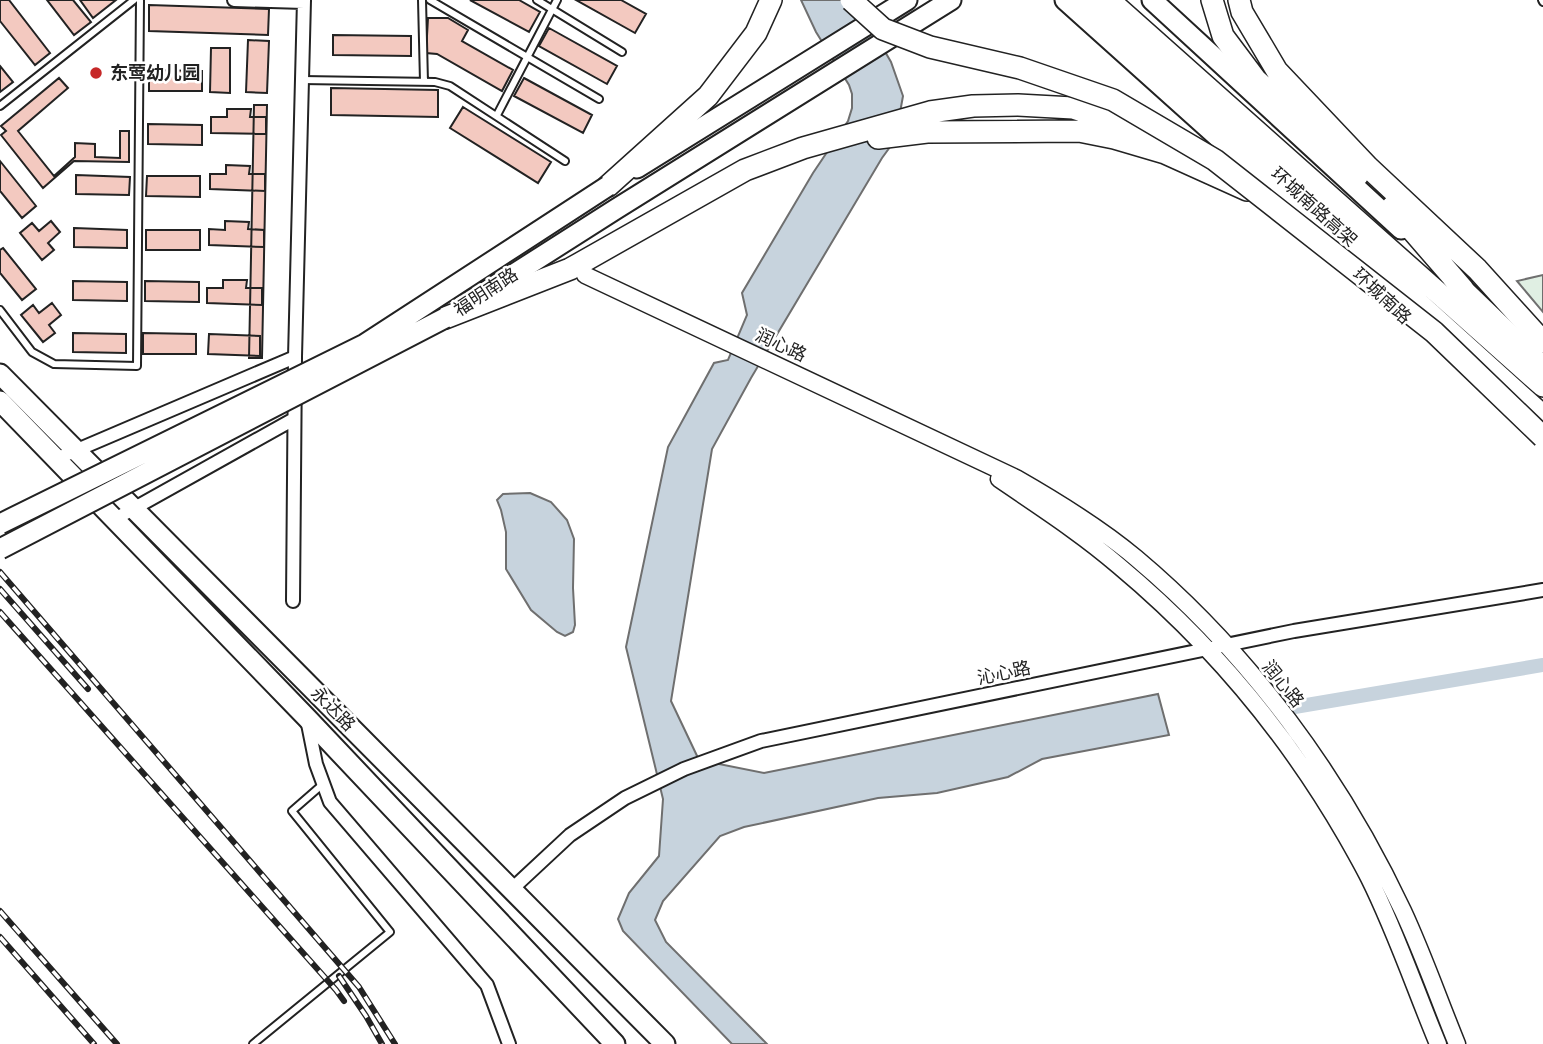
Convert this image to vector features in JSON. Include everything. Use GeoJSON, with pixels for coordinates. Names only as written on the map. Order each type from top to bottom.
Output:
{"type":"FeatureCollection","features":[{"type":"Feature","properties":{"kind":"highway"},"geometry":{"type":"LineString","coordinates":[[608,186],[708,96],[756,33],[771,0]]}},
{"type":"Feature","properties":{"kind":"highway"},"geometry":{"type":"LineString","coordinates":[[851,0],[883,29],[930,47],[1020,68],[1113,100],[1215,160],[1434,332],[1543,437]]}},
{"type":"Feature","properties":{"kind":"highway","name":"环城南路高架"},"geometry":{"type":"LineString","coordinates":[[1083,0],[1543,416]]}},
{"type":"Feature","properties":{"kind":"highway","name":"环城南路高架"},"geometry":{"type":"LineString","coordinates":[[1109,0],[1543,386]]}},
{"type":"Feature","properties":{"kind":"highway"},"geometry":{"type":"LineString","coordinates":[[1212,0],[1223,36],[1256,80],[1399,213],[1463,289]]}},
{"type":"Feature","properties":{"kind":"highway"},"geometry":{"type":"LineString","coordinates":[[1239,0],[1242,12],[1277,71],[1368,167],[1478,269],[1543,342]]}},
{"type":"Feature","properties":{"kind":"highway"},"geometry":{"type":"LineString","coordinates":[[445,318],[570,269],[745,170],[803,148],[930,113],[974,106],[1073,108],[1194,147]]}},
{"type":"Feature","properties":{"kind":"highway"},"geometry":{"type":"LineString","coordinates":[[803,148],[927,132],[1079,131],[1165,153],[1295,212]]}},
{"type":"Feature","properties":{"kind":"main road","name":"福明南路"},"geometry":{"type":"LineString","coordinates":[[0,524],[365,344],[608,186],[907,0]]}},
{"type":"Feature","properties":{"kind":"main road","name":"福明南路"},"geometry":{"type":"LineString","coordinates":[[0,549],[445,318],[951,0]]}},
{"type":"Feature","properties":{"kind":"main road","name":"环城南路"},"geometry":{"type":"LineString","coordinates":[[1065,0],[1220,139],[1383,298],[1514,417],[1543,450]]}},
{"type":"Feature","properties":{"kind":"main road"},"geometry":{"type":"LineString","coordinates":[[1152,0],[1391,220],[1543,366]]}},
{"type":"Feature","properties":{"kind":"main road","name":"永达路"},"geometry":{"type":"LineString","coordinates":[[0,374],[665,1044]]}},
{"type":"Feature","properties":{"kind":"main road","name":"永达路"},"geometry":{"type":"LineString","coordinates":[[0,401],[307,718],[615,1044]]}},
{"type":"Feature","properties":{"kind":"street"},"geometry":{"type":"LineString","coordinates":[[234,0],[304,1],[295,357],[293,601]]}},
{"type":"Feature","properties":{"kind":"street","name":"润心路"},"geometry":{"type":"LineString","coordinates":[[585,275],[1016,478],[1084,519],[1134,556],[1190,607],[1252,674],[1305,742],[1339,792],[1404,913],[1457,1044]]}},
{"type":"Feature","properties":{"kind":"street"},"geometry":{"type":"LineString","coordinates":[[56,459],[295,357]]}},
{"type":"Feature","properties":{"kind":"street"},"geometry":{"type":"LineString","coordinates":[[115,519],[294,419]]}},
{"type":"Feature","properties":{"kind":"street","name":"润心路"},"geometry":{"type":"LineString","coordinates":[[960,452],[1060,520],[1119,566],[1173,614],[1248,695],[1322,796],[1369,877],[1403,953],[1438,1044]]}},
{"type":"Feature","properties":{"kind":"street","name":"沁心路"},"geometry":{"type":"LineString","coordinates":[[512,889],[570,835],[625,798],[684,769],[761,741],[1307,629],[1543,590]]}},
{"type":"Feature","properties":{"kind":"street"},"geometry":{"type":"LineString","coordinates":[[307,718],[316,764],[330,802],[487,985],[509,1044]]}},
{"type":"Feature","properties":{"kind":"lane"},"geometry":{"type":"LineString","coordinates":[[0,106],[134,0]]}},
{"type":"Feature","properties":{"kind":"lane"},"geometry":{"type":"LineString","coordinates":[[0,310],[32,352],[54,365],[137,366],[140,0]]}},
{"type":"Feature","properties":{"kind":"lane"},"geometry":{"type":"LineString","coordinates":[[422,0],[424,82]]}},
{"type":"Feature","properties":{"kind":"lane"},"geometry":{"type":"LineString","coordinates":[[429,0],[599,99]]}},
{"type":"Feature","properties":{"kind":"lane"},"geometry":{"type":"LineString","coordinates":[[537,0],[622,52]]}},
{"type":"Feature","properties":{"kind":"lane"},"geometry":{"type":"LineString","coordinates":[[496,115],[557,0]]}},
{"type":"Feature","properties":{"kind":"lane"},"geometry":{"type":"LineString","coordinates":[[302,80],[435,82],[450,86],[565,161]]}},
{"type":"Feature","properties":{"kind":"lane"},"geometry":{"type":"LineString","coordinates":[[253,1044],[390,932],[292,811],[323,784]]}},
{"type":"Feature","properties":{"kind":"green space"},"geometry":{"type":"Polygon","coordinates":[[[1543,275],[1543,312],[1517,281],[1543,275]]]}},
{"type":"Feature","properties":{"kind":"shaded area"},"geometry":{"type":"Polygon","coordinates":[[[801,0],[855,0],[891,62],[903,96],[895,140],[751,378],[712,449],[671,701],[699,760],[764,773],[1158,694],[1169,735],[1042,759],[1008,777],[937,793],[878,798],[744,827],[720,836],[663,901],[655,920],[666,942],[767,1044],[732,1044],[623,931],[618,919],[629,893],[659,856],[663,799],[626,647],[668,447],[714,363],[728,360],[747,315],[742,293],[813,173],[848,121],[852,108],[849,85],[816,32],[801,0]]]}},
{"type":"Feature","properties":{"kind":"shaded area"},"geometry":{"type":"Polygon","coordinates":[[[530,493],[551,502],[567,520],[574,539],[575,625],[573,632],[565,636],[531,610],[506,569],[506,532],[497,500],[503,494],[530,493]]]}},
{"type":"Feature","properties":{"kind":"building"},"geometry":{"type":"Polygon","coordinates":[[[0,0],[9,0],[50,53],[35,65],[0,21],[0,0]]]}},
{"type":"Feature","properties":{"kind":"building"},"geometry":{"type":"Polygon","coordinates":[[[47,0],[73,0],[91,22],[74,35],[47,0]]]}},
{"type":"Feature","properties":{"kind":"building"},"geometry":{"type":"Polygon","coordinates":[[[80,0],[116,0],[93,18],[80,0]]]}},
{"type":"Feature","properties":{"kind":"building"},"geometry":{"type":"Polygon","coordinates":[[[470,0],[519,0],[540,12],[529,32],[470,0]]]}},
{"type":"Feature","properties":{"kind":"building"},"geometry":{"type":"Polygon","coordinates":[[[576,0],[621,0],[646,14],[635,33],[576,0]]]}},
{"type":"Feature","properties":{"kind":"building"},"geometry":{"type":"Polygon","coordinates":[[[149,5],[269,9],[268,35],[149,31],[149,5]]]}},
{"type":"Feature","properties":{"kind":"building"},"geometry":{"type":"Polygon","coordinates":[[[428,18],[448,18],[468,30],[462,41],[513,70],[502,91],[437,54],[426,53],[428,18]]]}},
{"type":"Feature","properties":{"kind":"building"},"geometry":{"type":"Polygon","coordinates":[[[549,28],[617,66],[607,84],[539,46],[549,28]]]}},
{"type":"Feature","properties":{"kind":"building"},"geometry":{"type":"Polygon","coordinates":[[[333,35],[411,36],[411,56],[333,55],[333,35]]]}},
{"type":"Feature","properties":{"kind":"building"},"geometry":{"type":"Polygon","coordinates":[[[248,40],[269,41],[267,93],[246,92],[248,40]]]}},
{"type":"Feature","properties":{"kind":"building"},"geometry":{"type":"Polygon","coordinates":[[[211,48],[230,48],[230,93],[210,92],[211,48]]]}},
{"type":"Feature","properties":{"kind":"building"},"geometry":{"type":"Polygon","coordinates":[[[0,66],[13,82],[0,92],[0,66]]]}},
{"type":"Feature","properties":{"kind":"building"},"geometry":{"type":"Polygon","coordinates":[[[149,70],[202,71],[202,91],[149,91],[149,70]]]}},
{"type":"Feature","properties":{"kind":"building"},"geometry":{"type":"Polygon","coordinates":[[[59,78],[68,88],[18,131],[54,176],[75,157],[75,143],[95,144],[95,157],[120,158],[120,131],[129,131],[129,162],[74,161],[43,188],[1,135],[6,131],[1,126],[59,78]]]}},
{"type":"Feature","properties":{"kind":"building"},"geometry":{"type":"Polygon","coordinates":[[[524,78],[592,115],[583,133],[514,96],[524,78]]]}},
{"type":"Feature","properties":{"kind":"building"},"geometry":{"type":"Polygon","coordinates":[[[331,88],[438,90],[438,117],[331,115],[331,88]]]}},
{"type":"Feature","properties":{"kind":"building"},"geometry":{"type":"Polygon","coordinates":[[[254,105],[267,105],[262,358],[249,358],[254,105]]]}},
{"type":"Feature","properties":{"kind":"building"},"geometry":{"type":"Polygon","coordinates":[[[463,107],[551,162],[538,183],[450,128],[463,107]]]}},
{"type":"Feature","properties":{"kind":"building"},"geometry":{"type":"Polygon","coordinates":[[[227,109],[251,109],[250,117],[266,117],[266,134],[211,133],[211,117],[227,117],[227,109]]]}},
{"type":"Feature","properties":{"kind":"building"},"geometry":{"type":"Polygon","coordinates":[[[148,124],[202,125],[202,145],[148,144],[148,124]]]}},
{"type":"Feature","properties":{"kind":"building"},"geometry":{"type":"Polygon","coordinates":[[[0,161],[36,206],[22,218],[0,191],[0,161]]]}},
{"type":"Feature","properties":{"kind":"building"},"geometry":{"type":"Polygon","coordinates":[[[226,165],[250,166],[249,174],[265,174],[265,191],[210,189],[210,174],[226,174],[226,165]]]}},
{"type":"Feature","properties":{"kind":"building"},"geometry":{"type":"Polygon","coordinates":[[[76,175],[130,177],[129,195],[76,194],[76,175]]]}},
{"type":"Feature","properties":{"kind":"building"},"geometry":{"type":"Polygon","coordinates":[[[147,176],[200,176],[200,197],[146,196],[147,176]]]}},
{"type":"Feature","properties":{"kind":"building"},"geometry":{"type":"Polygon","coordinates":[[[51,221],[60,232],[48,243],[54,250],[42,260],[20,233],[32,223],[39,231],[51,221]]]}},
{"type":"Feature","properties":{"kind":"building"},"geometry":{"type":"Polygon","coordinates":[[[225,221],[249,222],[248,229],[264,230],[264,247],[209,245],[209,229],[225,230],[225,221]]]}},
{"type":"Feature","properties":{"kind":"building"},"geometry":{"type":"Polygon","coordinates":[[[74,228],[127,230],[127,248],[74,247],[74,228]]]}},
{"type":"Feature","properties":{"kind":"building"},"geometry":{"type":"Polygon","coordinates":[[[146,230],[200,230],[200,250],[146,250],[146,230]]]}},
{"type":"Feature","properties":{"kind":"building"},"geometry":{"type":"Polygon","coordinates":[[[3,248],[36,289],[22,300],[0,273],[0,250],[3,248]]]}},
{"type":"Feature","properties":{"kind":"building"},"geometry":{"type":"Polygon","coordinates":[[[223,280],[247,280],[246,288],[262,288],[262,305],[207,303],[207,288],[223,288],[223,280]]]}},
{"type":"Feature","properties":{"kind":"building"},"geometry":{"type":"Polygon","coordinates":[[[73,281],[127,282],[127,301],[73,300],[73,281]]]}},
{"type":"Feature","properties":{"kind":"building"},"geometry":{"type":"Polygon","coordinates":[[[145,281],[199,282],[199,302],[145,301],[145,281]]]}},
{"type":"Feature","properties":{"kind":"building"},"geometry":{"type":"Polygon","coordinates":[[[52,303],[61,315],[49,325],[55,333],[43,342],[21,315],[33,305],[39,313],[52,303]]]}},
{"type":"Feature","properties":{"kind":"building"},"geometry":{"type":"Polygon","coordinates":[[[73,333],[126,334],[126,353],[73,352],[73,333]]]}},
{"type":"Feature","properties":{"kind":"building"},"geometry":{"type":"Polygon","coordinates":[[[143,333],[196,334],[196,354],[143,354],[143,333]]]}},
{"type":"Feature","properties":{"kind":"building"},"geometry":{"type":"Polygon","coordinates":[[[209,334],[260,336],[260,356],[208,354],[209,334]]]}},
{"type":"Feature","properties":{"kind":"waterway"},"geometry":{"type":"LineString","coordinates":[[1271,711],[1543,665]]}},
{"type":"Feature","properties":{"kind":"railway"},"geometry":{"type":"LineString","coordinates":[[0,572],[359,987],[395,1044]]}},
{"type":"Feature","properties":{"kind":"railway"},"geometry":{"type":"LineString","coordinates":[[0,589],[88,689]]}},
{"type":"Feature","properties":{"kind":"railway"},"geometry":{"type":"LineString","coordinates":[[0,612],[344,1001]]}},
{"type":"Feature","properties":{"kind":"railway"},"geometry":{"type":"LineString","coordinates":[[0,911],[117,1044]]}},
{"type":"Feature","properties":{"kind":"railway"},"geometry":{"type":"LineString","coordinates":[[0,937],[94,1044]]}},
{"type":"Feature","properties":{"kind":"railway"},"geometry":{"type":"LineString","coordinates":[[339,976],[382,1044]]}},
{"type":"Feature","properties":{"kind":"place","name":"东莺幼儿园"},"geometry":{"type":"Point","coordinates":[96,73]}}]}
